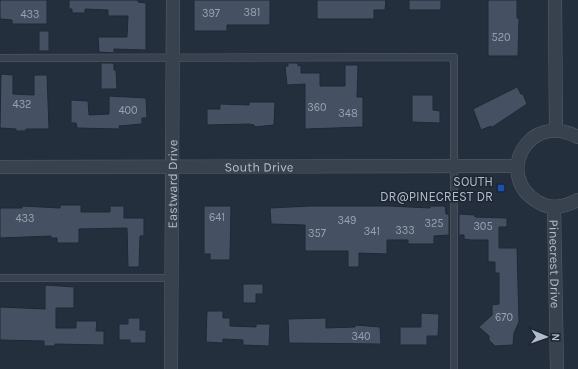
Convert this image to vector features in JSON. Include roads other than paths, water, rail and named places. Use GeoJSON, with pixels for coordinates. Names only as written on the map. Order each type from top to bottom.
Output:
{"type":"FeatureCollection","features":[{"type":"Feature","properties":{"kind":"street","name":"Eastward Drive"},"geometry":{"type":"LineString","coordinates":[[171,369],[173,0]]}},
{"type":"Feature","properties":{"kind":"street"},"geometry":{"type":"LineString","coordinates":[[555,0],[556,130]]}},
{"type":"Feature","properties":{"kind":"street"},"geometry":{"type":"LineString","coordinates":[[578,137],[568,132],[556,130],[544,131],[530,141],[520,155],[517,166],[519,178],[527,194],[542,205],[554,207],[566,206],[578,200]]}},
{"type":"Feature","properties":{"kind":"street","name":"South Drive"},"geometry":{"type":"LineString","coordinates":[[0,167],[517,166]]}},
{"type":"Feature","properties":{"kind":"street","name":"Pinecrest Drive"},"geometry":{"type":"LineString","coordinates":[[554,207],[557,369]]}},
{"type":"Feature","properties":{"kind":"lane"},"geometry":{"type":"LineString","coordinates":[[0,58],[454,57],[454,369]]}},
{"type":"Feature","properties":{"kind":"lane"},"geometry":{"type":"LineString","coordinates":[[0,278],[171,278]]}},
{"type":"Feature","properties":{"kind":"place","name":"SOUTH DR@PINECREST DR"},"geometry":{"type":"Point","coordinates":[501,188]}}]}
